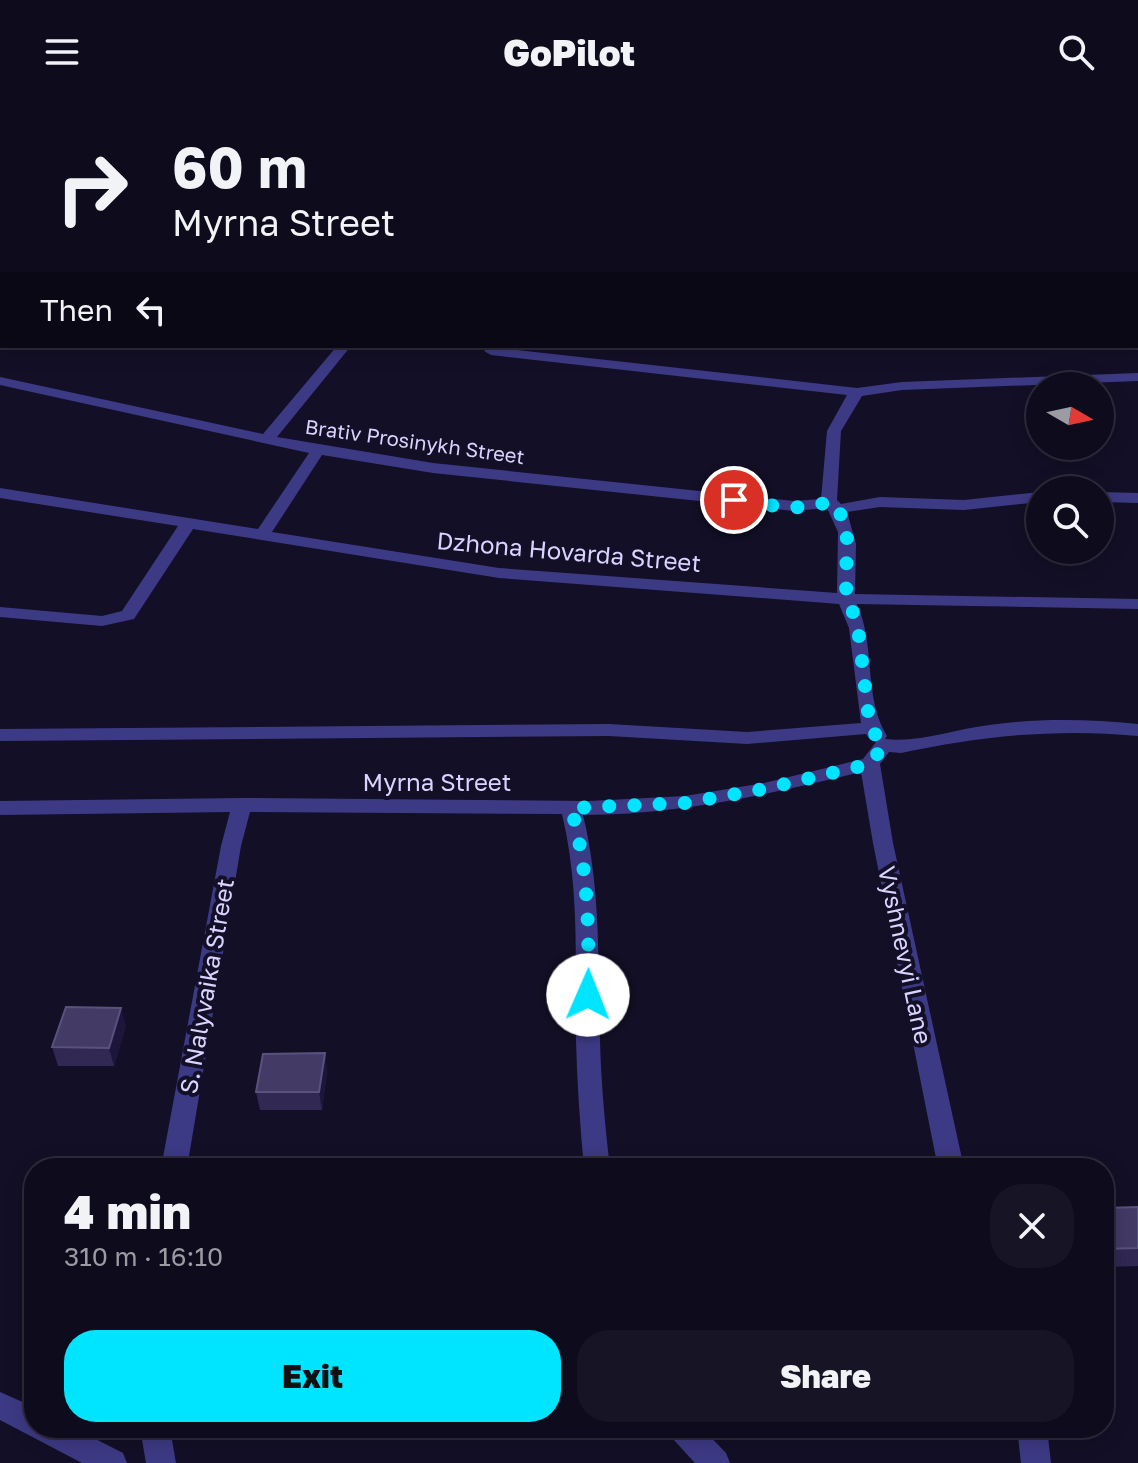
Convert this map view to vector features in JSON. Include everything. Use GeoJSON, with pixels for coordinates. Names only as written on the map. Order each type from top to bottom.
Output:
{"type":"FeatureCollection","features":[{"type":"Feature","properties":{"kind":"street"},"geometry":{"type":"LineString","coordinates":[[267,439],[342,348]]}},
{"type":"Feature","properties":{"kind":"street"},"geometry":{"type":"LineString","coordinates":[[491,351],[857,392],[902,386],[1138,377]]}},
{"type":"Feature","properties":{"kind":"street","name":"Brativ Prosinykh Street"},"geometry":{"type":"LineString","coordinates":[[0,381],[318,450],[433,468],[794,506],[868,503],[964,505],[1026,498]]}},
{"type":"Feature","properties":{"kind":"street"},"geometry":{"type":"LineString","coordinates":[[846,599],[847,528],[834,505],[832,432],[843,406],[857,392]]}},
{"type":"Feature","properties":{"kind":"street"},"geometry":{"type":"LineString","coordinates":[[262,535],[318,450]]}},
{"type":"Feature","properties":{"kind":"street","name":"Dzhona Hovarda Street"},"geometry":{"type":"LineString","coordinates":[[0,493],[499,573],[846,599],[1138,604]]}},
{"type":"Feature","properties":{"kind":"street"},"geometry":{"type":"LineString","coordinates":[[1114,497],[1138,498]]}},
{"type":"Feature","properties":{"kind":"street"},"geometry":{"type":"LineString","coordinates":[[0,612],[102,621],[128,615],[189,522]]}},
{"type":"Feature","properties":{"kind":"street","name":"Vyshnevyi Lane"},"geometry":{"type":"LineString","coordinates":[[846,599],[857,620],[875,745],[888,872],[949,1158]]}},
{"type":"Feature","properties":{"kind":"street"},"geometry":{"type":"LineString","coordinates":[[0,735],[594,730],[901,747],[1015,725],[1104,725],[1138,730]]}},
{"type":"Feature","properties":{"kind":"street","name":"Myrna Street"},"geometry":{"type":"LineString","coordinates":[[0,808],[242,805],[571,808],[685,803],[764,789],[875,745]]}},
{"type":"Feature","properties":{"kind":"street","name":"S. Nalyvaika Street"},"geometry":{"type":"LineString","coordinates":[[176,1158],[231,846],[242,805]]}},
{"type":"Feature","properties":{"kind":"street"},"geometry":{"type":"LineString","coordinates":[[571,808],[585,865],[589,921],[590,1098],[596,1158]]}},
{"type":"Feature","properties":{"kind":"street"},"geometry":{"type":"LineString","coordinates":[[64,1438],[112,1463]]}},
{"type":"Feature","properties":{"kind":"street"},"geometry":{"type":"LineString","coordinates":[[157,1438],[161,1463]]}},
{"type":"Feature","properties":{"kind":"street"},"geometry":{"type":"LineString","coordinates":[[691,1438],[715,1463]]}},
{"type":"Feature","properties":{"kind":"street"},"geometry":{"type":"LineString","coordinates":[[1033,1438],[1036,1463]]}},
{"type":"Feature","properties":{"kind":"building"},"geometry":{"type":"Polygon","coordinates":[[[66,1007],[121,1008],[109,1048],[52,1047],[66,1007]]]}},
{"type":"Feature","properties":{"kind":"building"},"geometry":{"type":"Polygon","coordinates":[[[325,1053],[319,1092],[256,1092],[263,1054],[325,1053]]]}},
{"type":"Feature","properties":{"kind":"building"},"geometry":{"type":"Polygon","coordinates":[[[1138,1207],[1138,1248],[1114,1249],[1114,1208],[1138,1207]]]}},
{"type":"Feature","properties":{"kind":"route"},"geometry":{"type":"LineString","coordinates":[[588,995],[589,921],[585,865],[571,808],[685,803],[764,789],[870,764],[884,745],[870,728],[866,710],[864,663],[857,620],[846,599],[847,528],[838,509],[829,501],[819,506],[794,506],[734,500]]}}]}
